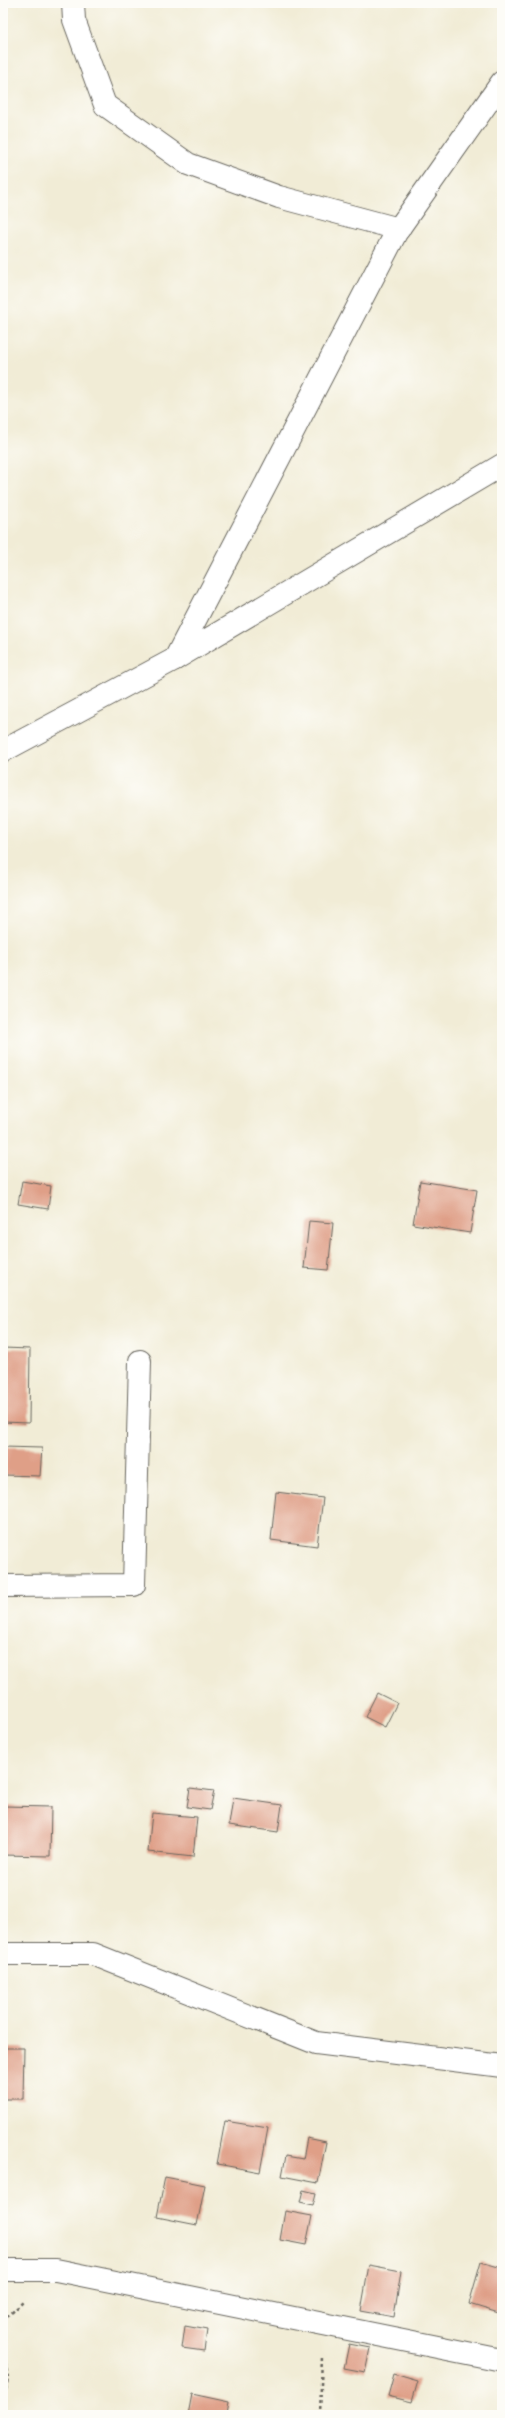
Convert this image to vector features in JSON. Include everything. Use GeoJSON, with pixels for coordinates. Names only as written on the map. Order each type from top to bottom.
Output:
{"type":"FeatureCollection","features":[{"type":"Feature","properties":{"kind":"street"},"geometry":{"type":"LineString","coordinates":[[73,3],[74,20],[105,105],[188,164],[279,197],[399,229]]}},
{"type":"Feature","properties":{"kind":"street"},"geometry":{"type":"LineString","coordinates":[[175,659],[399,229],[502,82]]}},
{"type":"Feature","properties":{"kind":"street"},"geometry":{"type":"LineString","coordinates":[[3,751],[175,659],[502,466]]}},
{"type":"Feature","properties":{"kind":"street"},"geometry":{"type":"LineString","coordinates":[[3,1586],[134,1585],[140,1361]]}},
{"type":"Feature","properties":{"kind":"street"},"geometry":{"type":"LineString","coordinates":[[3,1954],[93,1954],[316,2043],[502,2066]]}},
{"type":"Feature","properties":{"kind":"street"},"geometry":{"type":"LineString","coordinates":[[3,2270],[56,2270],[502,2360]]}},
{"type":"Feature","properties":{"kind":"path"},"geometry":{"type":"LineString","coordinates":[[320,2415],[323,2324]]}},
{"type":"Feature","properties":{"kind":"path"},"geometry":{"type":"LineString","coordinates":[[3,2345],[8,2378],[3,2409]]}},
{"type":"Feature","properties":{"kind":"building"},"geometry":{"type":"Polygon","coordinates":[[[22,1181],[51,1186],[48,1209],[18,1204],[22,1181]]]}},
{"type":"Feature","properties":{"kind":"building"},"geometry":{"type":"Polygon","coordinates":[[[420,1181],[477,1190],[470,1233],[413,1224],[420,1181]]]}},
{"type":"Feature","properties":{"kind":"building"},"geometry":{"type":"Polygon","coordinates":[[[309,1221],[333,1223],[328,1270],[304,1268],[309,1221]]]}},
{"type":"Feature","properties":{"kind":"building"},"geometry":{"type":"Polygon","coordinates":[[[3,1348],[30,1349],[29,1423],[3,1422],[3,1348]]]}},
{"type":"Feature","properties":{"kind":"building"},"geometry":{"type":"Polygon","coordinates":[[[3,1447],[42,1448],[40,1476],[3,1475],[3,1447]]]}},
{"type":"Feature","properties":{"kind":"building"},"geometry":{"type":"Polygon","coordinates":[[[276,1492],[323,1498],[317,1546],[271,1540],[276,1492]]]}},
{"type":"Feature","properties":{"kind":"building"},"geometry":{"type":"Polygon","coordinates":[[[377,1693],[397,1703],[385,1727],[365,1717],[377,1693]]]}},
{"type":"Feature","properties":{"kind":"building"},"geometry":{"type":"Polygon","coordinates":[[[190,1788],[214,1791],[210,1810],[187,1807],[190,1788]]]}},
{"type":"Feature","properties":{"kind":"building"},"geometry":{"type":"Polygon","coordinates":[[[233,1798],[282,1805],[278,1832],[229,1825],[233,1798]]]}},
{"type":"Feature","properties":{"kind":"building"},"geometry":{"type":"Polygon","coordinates":[[[3,1806],[51,1807],[50,1856],[3,1855],[3,1806]]]}},
{"type":"Feature","properties":{"kind":"building"},"geometry":{"type":"Polygon","coordinates":[[[152,1813],[197,1817],[193,1857],[148,1852],[152,1813]]]}},
{"type":"Feature","properties":{"kind":"building"},"geometry":{"type":"Polygon","coordinates":[[[3,2048],[24,2048],[23,2099],[3,2099],[3,2048]]]}},
{"type":"Feature","properties":{"kind":"building"},"geometry":{"type":"Polygon","coordinates":[[[225,2121],[268,2128],[260,2172],[217,2164],[225,2121]]]}},
{"type":"Feature","properties":{"kind":"building"},"geometry":{"type":"Polygon","coordinates":[[[307,2138],[326,2142],[318,2183],[282,2176],[286,2156],[303,2159],[307,2138]]]}},
{"type":"Feature","properties":{"kind":"building"},"geometry":{"type":"Polygon","coordinates":[[[165,2177],[205,2185],[197,2225],[157,2217],[165,2177]]]}},
{"type":"Feature","properties":{"kind":"building"},"geometry":{"type":"Polygon","coordinates":[[[303,2190],[316,2193],[313,2205],[300,2202],[303,2190]]]}},
{"type":"Feature","properties":{"kind":"building"},"geometry":{"type":"Polygon","coordinates":[[[285,2211],[312,2216],[306,2245],[280,2240],[285,2211]]]}},
{"type":"Feature","properties":{"kind":"building"},"geometry":{"type":"Polygon","coordinates":[[[481,2262],[502,2268],[502,2314],[469,2304],[481,2262]]]}},
{"type":"Feature","properties":{"kind":"building"},"geometry":{"type":"Polygon","coordinates":[[[369,2265],[401,2271],[394,2317],[361,2311],[369,2265]]]}},
{"type":"Feature","properties":{"kind":"building"},"geometry":{"type":"Polygon","coordinates":[[[185,2326],[207,2330],[204,2351],[182,2348],[185,2326]]]}},
{"type":"Feature","properties":{"kind":"building"},"geometry":{"type":"Polygon","coordinates":[[[349,2344],[370,2348],[365,2372],[344,2368],[349,2344]]]}},
{"type":"Feature","properties":{"kind":"building"},"geometry":{"type":"Polygon","coordinates":[[[394,2374],[418,2381],[412,2402],[388,2396],[394,2374]]]}},
{"type":"Feature","properties":{"kind":"building"},"geometry":{"type":"Polygon","coordinates":[[[192,2394],[229,2402],[227,2415],[188,2415],[192,2394]]]}}]}
